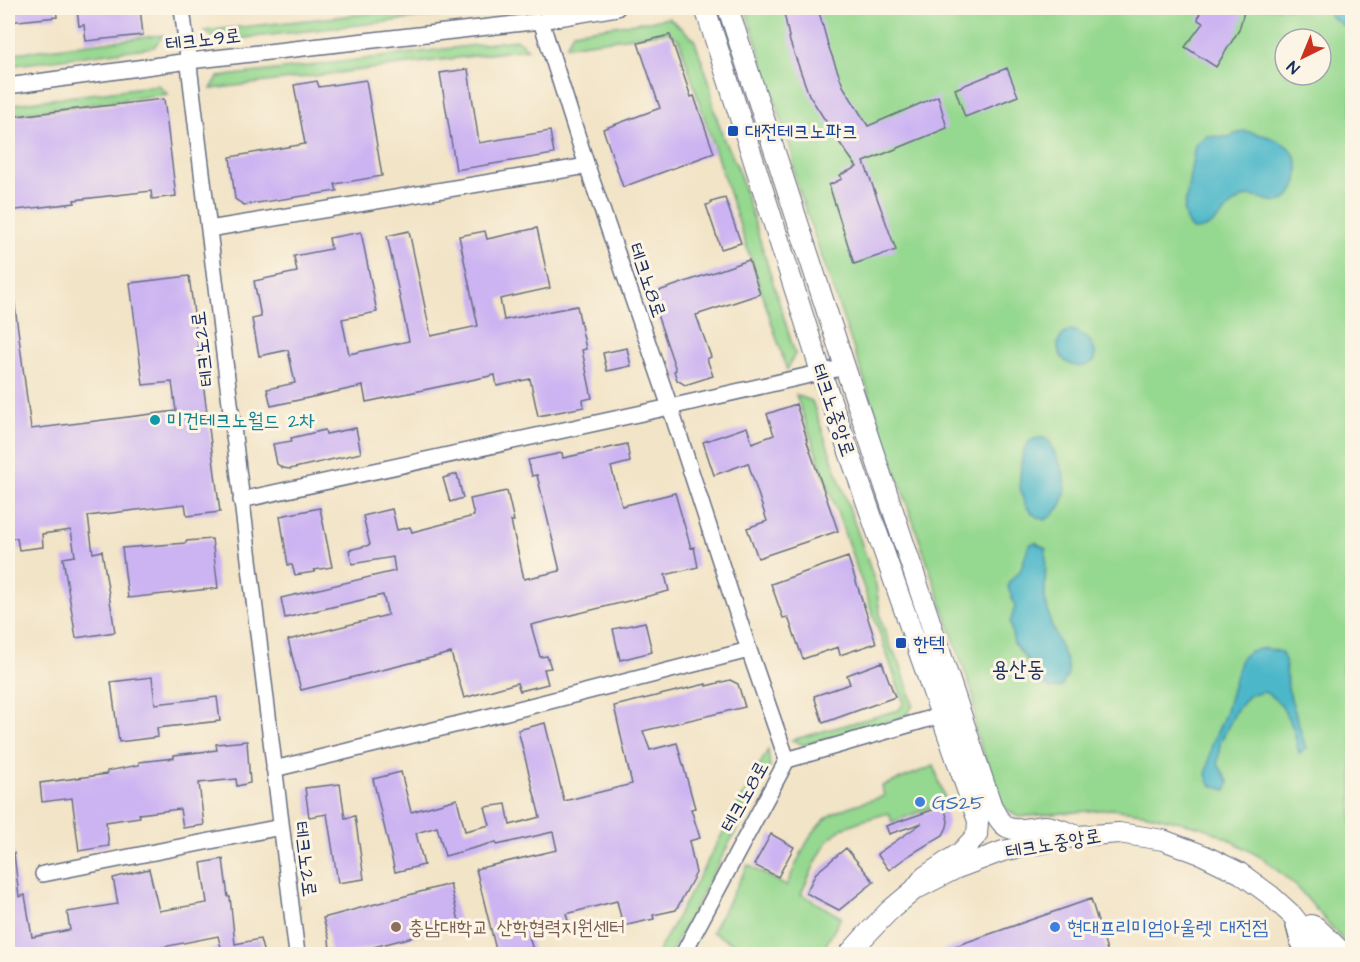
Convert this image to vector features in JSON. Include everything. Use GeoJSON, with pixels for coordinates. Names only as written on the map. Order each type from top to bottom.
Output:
{"type":"FeatureCollection","features":[{"type":"Feature","properties":{"kind":"main road","name":"테크노중앙로"},"geometry":{"type":"LineString","coordinates":[[705,8],[820,372],[942,715],[983,806]]}},
{"type":"Feature","properties":{"kind":"main road","name":"테크노중앙로"},"geometry":{"type":"LineString","coordinates":[[728,8],[983,806]]}},
{"type":"Feature","properties":{"kind":"main road"},"geometry":{"type":"LineString","coordinates":[[914,890],[924,877],[961,852],[977,835],[978,821],[983,806],[1002,824],[1014,830],[1048,826],[1078,836]]}},
{"type":"Feature","properties":{"kind":"main road","name":"테크노중앙로"},"geometry":{"type":"LineString","coordinates":[[849,954],[889,911],[914,890],[954,869],[1003,851],[1078,836],[1119,833],[1163,840],[1203,855],[1240,873],[1292,915],[1323,954]]}},
{"type":"Feature","properties":{"kind":"main road"},"geometry":{"type":"LineString","coordinates":[[1292,915],[1316,927],[1344,954]]}},
{"type":"Feature","properties":{"kind":"street","name":"테크노2로"},"geometry":{"type":"LineString","coordinates":[[182,8],[297,954]]}},
{"type":"Feature","properties":{"kind":"street","name":"테크노9로"},"geometry":{"type":"LineString","coordinates":[[8,86],[189,62],[541,21],[617,8]]}},
{"type":"Feature","properties":{"kind":"street","name":"테크노8로"},"geometry":{"type":"LineString","coordinates":[[541,21],[587,166],[787,760],[684,954]]}},
{"type":"Feature","properties":{"kind":"street"},"geometry":{"type":"LineString","coordinates":[[209,229],[587,166]]}},
{"type":"Feature","properties":{"kind":"street"},"geometry":{"type":"LineString","coordinates":[[241,500],[670,408],[844,367]]}},
{"type":"Feature","properties":{"kind":"street"},"geometry":{"type":"LineString","coordinates":[[274,769],[749,650]]}},
{"type":"Feature","properties":{"kind":"street"},"geometry":{"type":"LineString","coordinates":[[787,760],[942,715]]}},
{"type":"Feature","properties":{"kind":"street"},"geometry":{"type":"LineString","coordinates":[[43,874],[281,827]]}},
{"type":"Feature","properties":{"kind":"street"},"geometry":{"type":"LineString","coordinates":[[1292,915],[1298,941],[1305,954]]}},
{"type":"Feature","properties":{"kind":"green space"},"geometry":{"type":"Polygon","coordinates":[[[421,8],[505,8],[219,41],[204,31],[421,8]]]}},
{"type":"Feature","properties":{"kind":"green space"},"geometry":{"type":"Polygon","coordinates":[[[748,8],[1352,8],[1352,617],[1342,670],[1352,725],[1352,945],[1345,943],[1298,888],[1264,859],[1205,828],[1143,813],[1111,809],[1018,817],[1003,806],[975,731],[974,698],[795,179],[792,153],[746,11],[748,8]]]}},
{"type":"Feature","properties":{"kind":"green space"},"geometry":{"type":"Polygon","coordinates":[[[669,18],[694,39],[710,84],[714,109],[724,140],[737,166],[795,354],[787,370],[679,40],[669,32],[566,46],[573,32],[669,18]]]}},
{"type":"Feature","properties":{"kind":"green space"},"geometry":{"type":"Polygon","coordinates":[[[163,35],[154,47],[8,66],[8,54],[163,35]]]}},
{"type":"Feature","properties":{"kind":"green space"},"geometry":{"type":"Polygon","coordinates":[[[517,40],[528,49],[211,89],[218,77],[517,40]]]}},
{"type":"Feature","properties":{"kind":"green space"},"geometry":{"type":"Polygon","coordinates":[[[158,85],[168,94],[8,115],[8,105],[158,85]]]}},
{"type":"Feature","properties":{"kind":"green space"},"geometry":{"type":"Polygon","coordinates":[[[796,395],[812,401],[876,585],[881,620],[891,648],[900,663],[913,705],[906,716],[804,745],[792,740],[899,710],[904,703],[796,395]]]}},
{"type":"Feature","properties":{"kind":"green space"},"geometry":{"type":"Polygon","coordinates":[[[768,750],[770,767],[670,954],[657,954],[768,750]]]}},
{"type":"Feature","properties":{"kind":"green space"},"geometry":{"type":"Polygon","coordinates":[[[934,766],[946,802],[892,822],[889,813],[854,823],[836,833],[821,852],[801,894],[841,917],[821,954],[747,954],[748,952],[712,932],[748,865],[786,886],[804,847],[823,821],[843,809],[884,796],[882,786],[934,766]]]}},
{"type":"Feature","properties":{"kind":"water"},"geometry":{"type":"Polygon","coordinates":[[[1330,8],[1352,8],[1352,29],[1348,29],[1330,16],[1330,8]]]}},
{"type":"Feature","properties":{"kind":"water"},"geometry":{"type":"Polygon","coordinates":[[[1244,131],[1277,140],[1292,152],[1297,160],[1298,171],[1294,189],[1287,198],[1277,202],[1254,196],[1245,197],[1232,205],[1215,222],[1201,229],[1192,230],[1186,221],[1184,211],[1195,145],[1206,136],[1228,137],[1244,131]]]}},
{"type":"Feature","properties":{"kind":"water"},"geometry":{"type":"Polygon","coordinates":[[[1071,330],[1086,337],[1094,349],[1095,360],[1086,366],[1069,363],[1062,358],[1059,351],[1058,343],[1062,336],[1071,330]]]}},
{"type":"Feature","properties":{"kind":"water"},"geometry":{"type":"Polygon","coordinates":[[[1044,438],[1050,442],[1062,469],[1066,485],[1061,504],[1045,520],[1034,515],[1026,506],[1020,480],[1024,450],[1033,439],[1044,438]]]}},
{"type":"Feature","properties":{"kind":"water"},"geometry":{"type":"Polygon","coordinates":[[[1035,542],[1046,549],[1045,598],[1051,624],[1067,663],[1068,674],[1061,687],[1050,689],[1046,685],[1039,684],[1028,661],[1014,644],[1010,623],[1015,607],[1008,587],[1009,582],[1020,571],[1029,545],[1035,542]]]}},
{"type":"Feature","properties":{"kind":"water"},"geometry":{"type":"Polygon","coordinates":[[[1265,648],[1281,652],[1285,660],[1288,688],[1306,749],[1299,753],[1293,728],[1281,705],[1272,696],[1264,692],[1248,696],[1236,711],[1220,743],[1218,764],[1229,783],[1226,790],[1210,785],[1206,775],[1212,744],[1225,714],[1241,658],[1250,651],[1265,648]]]}},
{"type":"Feature","properties":{"kind":"building"},"geometry":{"type":"Polygon","coordinates":[[[8,8],[56,8],[57,17],[8,22],[8,8]]]}},
{"type":"Feature","properties":{"kind":"building"},"geometry":{"type":"Polygon","coordinates":[[[140,8],[143,35],[86,41],[84,25],[79,26],[77,10],[140,8]]]}},
{"type":"Feature","properties":{"kind":"building"},"geometry":{"type":"Polygon","coordinates":[[[783,8],[818,8],[843,86],[868,126],[938,96],[947,128],[864,162],[896,250],[854,264],[829,185],[842,179],[840,175],[857,167],[809,95],[790,42],[783,8]]]}},
{"type":"Feature","properties":{"kind":"building"},"geometry":{"type":"Polygon","coordinates":[[[1201,8],[1245,8],[1239,30],[1216,67],[1185,47],[1203,23],[1198,20],[1201,8]]]}},
{"type":"Feature","properties":{"kind":"building"},"geometry":{"type":"Polygon","coordinates":[[[670,35],[691,97],[694,96],[714,153],[623,187],[603,129],[660,108],[638,43],[670,35]]]}},
{"type":"Feature","properties":{"kind":"building"},"geometry":{"type":"Polygon","coordinates":[[[1007,68],[1018,96],[965,117],[955,89],[1007,68]]]}},
{"type":"Feature","properties":{"kind":"building"},"geometry":{"type":"Polygon","coordinates":[[[468,69],[479,143],[550,131],[554,154],[456,170],[440,73],[468,69]]]}},
{"type":"Feature","properties":{"kind":"building"},"geometry":{"type":"Polygon","coordinates":[[[366,80],[382,176],[335,184],[337,191],[244,205],[235,199],[230,157],[305,144],[294,85],[317,81],[319,87],[366,80]]]}},
{"type":"Feature","properties":{"kind":"building"},"geometry":{"type":"Polygon","coordinates":[[[164,99],[176,196],[152,199],[151,191],[8,211],[8,117],[164,99]]]}},
{"type":"Feature","properties":{"kind":"building"},"geometry":{"type":"Polygon","coordinates":[[[725,198],[741,243],[721,249],[706,205],[725,198]]]}},
{"type":"Feature","properties":{"kind":"building"},"geometry":{"type":"Polygon","coordinates":[[[537,228],[550,288],[500,299],[504,320],[577,306],[586,349],[582,350],[592,398],[583,400],[584,407],[538,416],[530,379],[497,386],[495,375],[366,402],[363,386],[271,406],[267,389],[295,383],[288,350],[259,356],[252,319],[261,317],[254,281],[297,272],[294,256],[331,249],[329,238],[361,232],[377,312],[342,319],[349,354],[409,341],[387,236],[409,231],[431,336],[478,326],[459,236],[485,231],[487,239],[537,228]]]}},
{"type":"Feature","properties":{"kind":"building"},"geometry":{"type":"Polygon","coordinates":[[[749,260],[760,294],[696,315],[711,357],[707,359],[713,376],[685,385],[677,380],[674,371],[676,370],[650,294],[749,260]]]}},
{"type":"Feature","properties":{"kind":"building","name":"미건테크노월드 2차"},"geometry":{"type":"Polygon","coordinates":[[[189,276],[220,512],[187,516],[185,504],[88,516],[93,553],[102,551],[115,632],[76,638],[63,558],[75,556],[71,530],[42,534],[43,547],[19,550],[17,538],[8,539],[8,300],[14,299],[31,429],[176,411],[172,382],[143,385],[130,283],[189,276]]]}},
{"type":"Feature","properties":{"kind":"building"},"geometry":{"type":"Polygon","coordinates":[[[627,348],[631,366],[607,371],[603,353],[627,348]]]}},
{"type":"Feature","properties":{"kind":"building"},"geometry":{"type":"Polygon","coordinates":[[[796,404],[838,531],[758,558],[747,528],[767,521],[748,463],[714,475],[703,442],[747,427],[752,443],[774,435],[767,414],[796,404]]]}},
{"type":"Feature","properties":{"kind":"building"},"geometry":{"type":"Polygon","coordinates":[[[356,428],[361,453],[290,469],[277,464],[273,444],[292,441],[291,438],[325,430],[326,434],[356,428]]]}},
{"type":"Feature","properties":{"kind":"building"},"geometry":{"type":"Polygon","coordinates":[[[627,444],[630,462],[611,467],[622,506],[675,493],[691,548],[694,547],[698,567],[665,575],[669,591],[531,625],[540,657],[547,656],[551,668],[544,669],[548,684],[520,691],[517,683],[464,698],[451,653],[301,690],[288,640],[388,615],[383,595],[285,618],[281,598],[395,571],[393,557],[352,564],[349,550],[370,545],[363,516],[392,509],[397,530],[410,527],[412,532],[474,516],[470,499],[507,491],[524,579],[560,571],[537,475],[532,476],[528,460],[562,453],[563,458],[627,444]]]}},
{"type":"Feature","properties":{"kind":"building"},"geometry":{"type":"Polygon","coordinates":[[[457,474],[463,498],[450,502],[443,478],[457,474]]]}},
{"type":"Feature","properties":{"kind":"building"},"geometry":{"type":"Polygon","coordinates":[[[320,508],[332,567],[295,575],[292,565],[288,565],[280,516],[320,508]]]}},
{"type":"Feature","properties":{"kind":"building"},"geometry":{"type":"Polygon","coordinates":[[[212,539],[218,588],[128,598],[122,548],[212,539]]]}},
{"type":"Feature","properties":{"kind":"building"},"geometry":{"type":"Polygon","coordinates":[[[848,557],[876,643],[840,655],[838,647],[803,659],[788,617],[783,618],[771,584],[848,557]]]}},
{"type":"Feature","properties":{"kind":"building"},"geometry":{"type":"Polygon","coordinates":[[[645,622],[652,652],[620,660],[613,629],[645,622]]]}},
{"type":"Feature","properties":{"kind":"building"},"geometry":{"type":"Polygon","coordinates":[[[882,662],[895,697],[823,723],[814,696],[850,684],[847,675],[882,662]]]}},
{"type":"Feature","properties":{"kind":"building"},"geometry":{"type":"Polygon","coordinates":[[[152,677],[155,704],[217,697],[220,721],[157,728],[158,737],[119,742],[111,682],[152,677]]]}},
{"type":"Feature","properties":{"kind":"building"},"geometry":{"type":"Polygon","coordinates":[[[730,680],[738,684],[745,707],[643,731],[650,750],[677,743],[695,808],[691,809],[700,838],[689,841],[696,873],[676,910],[653,915],[654,919],[623,926],[617,901],[566,914],[571,931],[561,933],[560,929],[529,936],[534,954],[497,954],[476,869],[557,850],[553,832],[497,845],[496,842],[445,856],[437,827],[416,833],[424,865],[395,872],[373,779],[401,772],[411,812],[457,799],[465,831],[490,825],[485,807],[506,804],[510,825],[540,817],[518,730],[545,723],[564,801],[632,784],[614,706],[730,680]]]}},
{"type":"Feature","properties":{"kind":"building"},"geometry":{"type":"Polygon","coordinates":[[[247,741],[250,783],[237,786],[236,779],[199,783],[204,825],[183,828],[180,809],[139,814],[140,817],[106,822],[109,846],[79,851],[72,798],[42,802],[40,783],[107,774],[107,771],[139,765],[139,762],[217,750],[216,744],[247,741]]]}},
{"type":"Feature","properties":{"kind":"building"},"geometry":{"type":"Polygon","coordinates":[[[340,784],[345,818],[355,816],[364,879],[338,883],[327,814],[309,817],[305,788],[340,784]]]}},
{"type":"Feature","properties":{"kind":"building"},"geometry":{"type":"Polygon","coordinates":[[[944,806],[948,821],[943,835],[889,870],[877,854],[922,823],[889,834],[886,826],[944,806]]]}},
{"type":"Feature","properties":{"kind":"building"},"geometry":{"type":"Polygon","coordinates":[[[771,834],[794,847],[778,877],[754,865],[771,834]]]}},
{"type":"Feature","properties":{"kind":"building"},"geometry":{"type":"Polygon","coordinates":[[[846,848],[874,882],[839,910],[806,893],[816,873],[846,848]]]}},
{"type":"Feature","properties":{"kind":"building"},"geometry":{"type":"Polygon","coordinates":[[[8,853],[14,853],[19,897],[25,895],[32,937],[70,930],[67,912],[118,904],[113,878],[149,869],[159,911],[207,903],[201,863],[223,859],[235,944],[260,939],[264,954],[209,954],[209,950],[221,947],[218,936],[138,952],[138,954],[8,954],[8,853]]]}},
{"type":"Feature","properties":{"kind":"building"},"geometry":{"type":"Polygon","coordinates":[[[450,884],[460,925],[350,953],[330,952],[329,938],[323,918],[450,884]]]}},
{"type":"Feature","properties":{"kind":"building","name":"현대프리미엄아울렛 대전점"},"geometry":{"type":"Polygon","coordinates":[[[1091,899],[1108,954],[935,954],[935,953],[1091,899]]]}},
{"type":"Feature","properties":{"kind":"place","name":"대전테크노파크"},"geometry":{"type":"Point","coordinates":[733,131]}},
{"type":"Feature","properties":{"kind":"place","name":"미건테크노월드 2차"},"geometry":{"type":"Point","coordinates":[155,420]}},
{"type":"Feature","properties":{"kind":"place","name":"한텍"},"geometry":{"type":"Point","coordinates":[901,643]}},
{"type":"Feature","properties":{"kind":"place","name":"GS25"},"geometry":{"type":"Point","coordinates":[920,802]}},
{"type":"Feature","properties":{"kind":"place","name":"충남대학교 산학협력지원센터"},"geometry":{"type":"Point","coordinates":[396,927]}},
{"type":"Feature","properties":{"kind":"place","name":"현대프리미엄아울렛 대전점"},"geometry":{"type":"Point","coordinates":[1055,927]}},
{"type":"Feature","properties":{"kind":"district","name":"용산동"},"geometry":{"type":"Point","coordinates":[1018,668]}}]}
